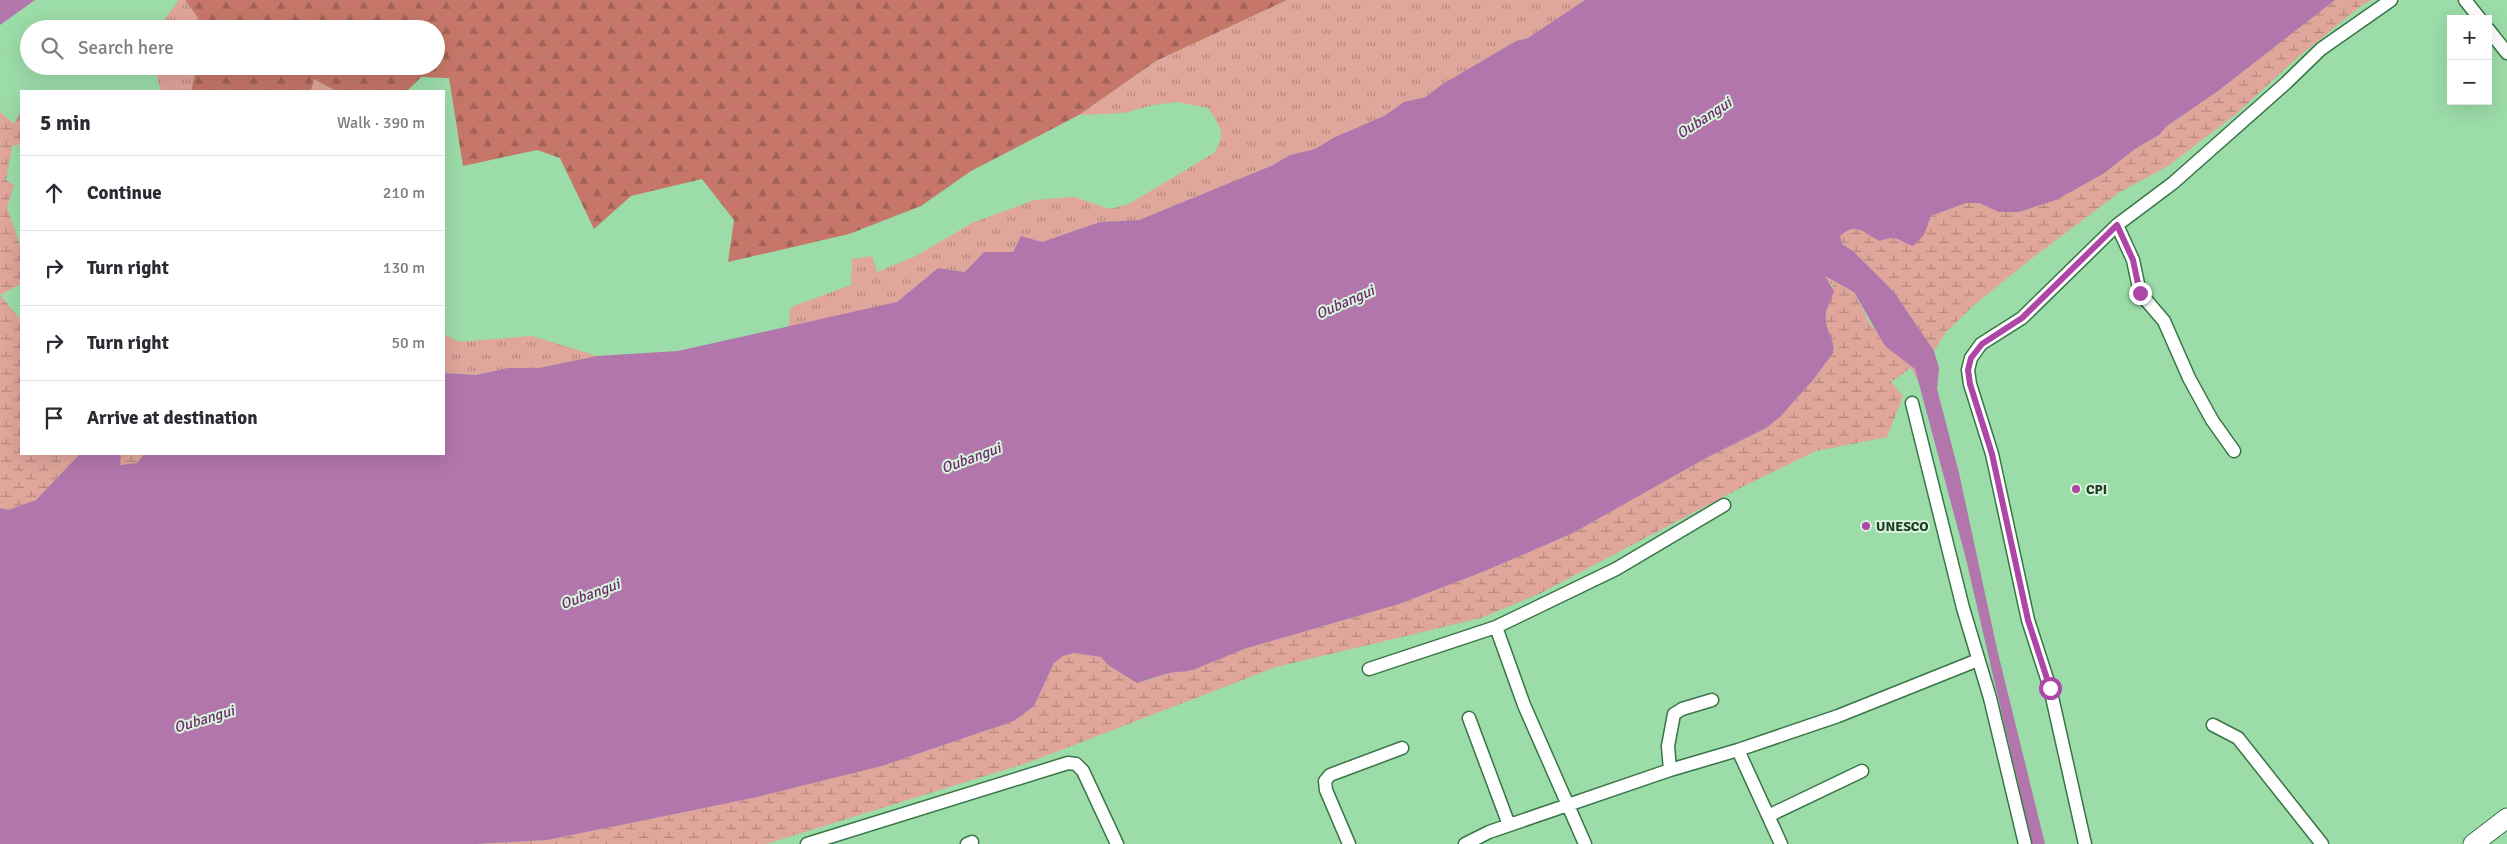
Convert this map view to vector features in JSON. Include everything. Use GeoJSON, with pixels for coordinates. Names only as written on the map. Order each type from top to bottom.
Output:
{"type":"FeatureCollection","features":[{"type":"Feature","properties":{"kind":"main road"},"geometry":{"type":"LineString","coordinates":[[2473,844],[2507,818]]}},
{"type":"Feature","properties":{"kind":"street"},"geometry":{"type":"LineString","coordinates":[[2085,844],[2050,688],[2028,620],[1992,454],[1970,384],[1968,370],[1971,358],[1982,344],[2022,318],[2117,225],[2173,183],[2286,83],[2321,49],[2391,0]]}},
{"type":"Feature","properties":{"kind":"street"},"geometry":{"type":"LineString","coordinates":[[2465,0],[2477,15]]}},
{"type":"Feature","properties":{"kind":"street"},"geometry":{"type":"LineString","coordinates":[[2492,34],[2507,53]]}},
{"type":"Feature","properties":{"kind":"street"},"geometry":{"type":"LineString","coordinates":[[2117,225],[2133,260],[2140,293],[2164,321],[2189,378],[2212,420],[2234,451]]}},
{"type":"Feature","properties":{"kind":"street"},"geometry":{"type":"LineString","coordinates":[[1912,403],[1978,660],[1990,698],[2025,844]]}},
{"type":"Feature","properties":{"kind":"street"},"geometry":{"type":"LineString","coordinates":[[1369,669],[1496,627],[1616,569],[1724,505]]}},
{"type":"Feature","properties":{"kind":"street"},"geometry":{"type":"LineString","coordinates":[[1496,627],[1524,705],[1586,844]]}},
{"type":"Feature","properties":{"kind":"street"},"geometry":{"type":"LineString","coordinates":[[1465,844],[1489,832],[1509,825],[1568,807],[1670,770],[1738,750],[1838,716],[1978,660]]}},
{"type":"Feature","properties":{"kind":"street"},"geometry":{"type":"LineString","coordinates":[[1670,770],[1668,746],[1674,714],[1682,709],[1712,700]]}},
{"type":"Feature","properties":{"kind":"street"},"geometry":{"type":"LineString","coordinates":[[1469,718],[1509,825]]}},
{"type":"Feature","properties":{"kind":"street"},"geometry":{"type":"LineString","coordinates":[[2213,725],[2238,738],[2322,844]]}},
{"type":"Feature","properties":{"kind":"street"},"geometry":{"type":"LineString","coordinates":[[1349,844],[1326,790],[1325,781],[1330,775],[1402,748]]}},
{"type":"Feature","properties":{"kind":"street"},"geometry":{"type":"LineString","coordinates":[[1738,750],[1781,844]]}},
{"type":"Feature","properties":{"kind":"street"},"geometry":{"type":"LineString","coordinates":[[807,844],[1068,763],[1076,764],[1082,771],[1117,844]]}},
{"type":"Feature","properties":{"kind":"street"},"geometry":{"type":"LineString","coordinates":[[1768,816],[1862,771]]}},
{"type":"Feature","properties":{"kind":"street"},"geometry":{"type":"LineString","coordinates":[[1489,832],[1496,844]]}},
{"type":"Feature","properties":{"kind":"green space"},"geometry":{"type":"Polygon","coordinates":[[[179,0],[185,0],[199,20],[164,20],[179,0]]]}},
{"type":"Feature","properties":{"kind":"green space"},"geometry":{"type":"Polygon","coordinates":[[[185,0],[1287,0],[1156,61],[1079,115],[971,171],[921,206],[849,234],[728,262],[734,220],[702,179],[631,196],[594,229],[560,158],[537,150],[463,166],[449,78],[421,77],[408,90],[334,90],[314,79],[311,90],[191,90],[195,75],[445,75],[445,20],[199,20],[185,0]]]}},
{"type":"Feature","properties":{"kind":"green space"},"geometry":{"type":"Polygon","coordinates":[[[1287,0],[1585,0],[1528,38],[1516,41],[1441,85],[1426,97],[1404,102],[1384,116],[1335,137],[1315,149],[1290,155],[1271,166],[1139,220],[1100,222],[1042,242],[1022,237],[1013,252],[984,252],[965,272],[938,268],[897,302],[788,328],[791,307],[851,285],[852,259],[872,256],[877,272],[916,256],[972,223],[1034,200],[1074,197],[1110,209],[1129,204],[1214,153],[1221,135],[1219,125],[1208,108],[1178,102],[1153,105],[1124,113],[1079,115],[1156,61],[1287,0]]]}},
{"type":"Feature","properties":{"kind":"green space"},"geometry":{"type":"Polygon","coordinates":[[[2335,0],[2372,0],[2361,6],[2297,58],[2235,115],[2168,166],[2120,192],[2031,259],[1974,305],[1946,332],[1934,351],[1894,292],[1853,251],[1840,242],[1840,236],[1851,229],[1856,229],[1880,241],[1895,238],[1901,239],[1908,244],[1928,225],[1931,216],[1966,203],[1979,203],[1999,212],[2019,212],[2056,200],[2103,174],[2135,149],[2159,135],[2167,126],[2218,91],[2335,0]]]}},
{"type":"Feature","properties":{"kind":"green space"},"geometry":{"type":"Polygon","coordinates":[[[157,75],[195,75],[191,90],[161,90],[157,75]]]}},
{"type":"Feature","properties":{"kind":"green space"},"geometry":{"type":"Polygon","coordinates":[[[314,79],[334,90],[311,90],[314,79]]]}},
{"type":"Feature","properties":{"kind":"green space"},"geometry":{"type":"Polygon","coordinates":[[[0,112],[14,124],[20,113],[20,144],[12,146],[6,180],[14,185],[7,207],[20,245],[20,285],[0,295],[0,112]]]}},
{"type":"Feature","properties":{"kind":"green space"},"geometry":{"type":"Polygon","coordinates":[[[1823,275],[1854,292],[1870,324],[1915,369],[1919,383],[1911,368],[1891,382],[1903,396],[1887,437],[1816,451],[1744,486],[1541,593],[1481,618],[1276,667],[1030,762],[766,844],[476,844],[547,840],[752,798],[882,766],[1014,721],[1034,706],[1054,663],[1063,656],[1075,653],[1101,657],[1119,672],[1146,681],[1169,673],[1193,670],[1244,649],[1399,604],[1485,571],[1573,533],[1706,458],[1766,428],[1780,417],[1813,380],[1833,353],[1834,348],[1825,320],[1833,286],[1823,275]]]}},
{"type":"Feature","properties":{"kind":"green space"},"geometry":{"type":"Polygon","coordinates":[[[0,295],[20,319],[20,455],[79,455],[36,500],[8,510],[0,508],[0,295]]]}},
{"type":"Feature","properties":{"kind":"green space"},"geometry":{"type":"Polygon","coordinates":[[[445,335],[459,342],[532,336],[597,356],[539,368],[508,368],[476,375],[445,373],[445,335]]]}},
{"type":"Feature","properties":{"kind":"green space"},"geometry":{"type":"Polygon","coordinates":[[[121,455],[143,455],[137,463],[119,465],[121,455]]]}},
{"type":"Feature","properties":{"kind":"water"},"geometry":{"type":"Polygon","coordinates":[[[0,0],[35,0],[0,25],[0,0]]]}},
{"type":"Feature","properties":{"kind":"water","name":"Oubangui"},"geometry":{"type":"Polygon","coordinates":[[[1585,0],[2335,0],[2218,91],[2167,126],[2159,135],[2135,149],[2103,174],[2056,200],[2019,212],[1999,212],[1979,203],[1966,203],[1931,216],[1924,235],[1913,246],[1895,238],[1880,241],[1856,229],[1851,229],[1840,236],[1842,244],[1853,251],[1894,292],[1934,351],[1939,368],[1937,389],[1959,473],[1997,649],[2045,844],[2032,844],[1966,559],[1915,369],[1885,346],[1854,292],[1825,276],[1834,291],[1826,318],[1834,349],[1833,353],[1813,380],[1780,417],[1766,428],[1706,458],[1573,533],[1485,571],[1399,604],[1244,649],[1193,670],[1169,673],[1137,683],[1108,665],[1101,657],[1075,653],[1063,656],[1054,663],[1034,706],[1014,721],[882,766],[753,798],[547,840],[476,844],[0,844],[0,508],[8,510],[36,500],[79,455],[121,455],[120,465],[137,463],[143,455],[445,455],[445,373],[476,375],[508,368],[539,368],[597,356],[678,351],[897,302],[938,268],[965,272],[984,252],[1013,252],[1021,236],[1042,242],[1100,222],[1139,220],[1271,166],[1290,155],[1315,149],[1335,137],[1384,116],[1404,102],[1426,97],[1441,85],[1516,41],[1528,38],[1585,0]]]}},
{"type":"Feature","properties":{"kind":"place","name":"CPI"},"geometry":{"type":"Point","coordinates":[2076,489]}},
{"type":"Feature","properties":{"kind":"place","name":"UNESCO"},"geometry":{"type":"Point","coordinates":[1866,526]}},
{"type":"Feature","properties":{"kind":"route"},"geometry":{"type":"LineString","coordinates":[[2050,688],[2028,620],[1992,454],[1970,384],[1968,370],[1971,358],[1982,344],[2022,318],[2117,225],[2133,260],[2140,293]]}}]}
